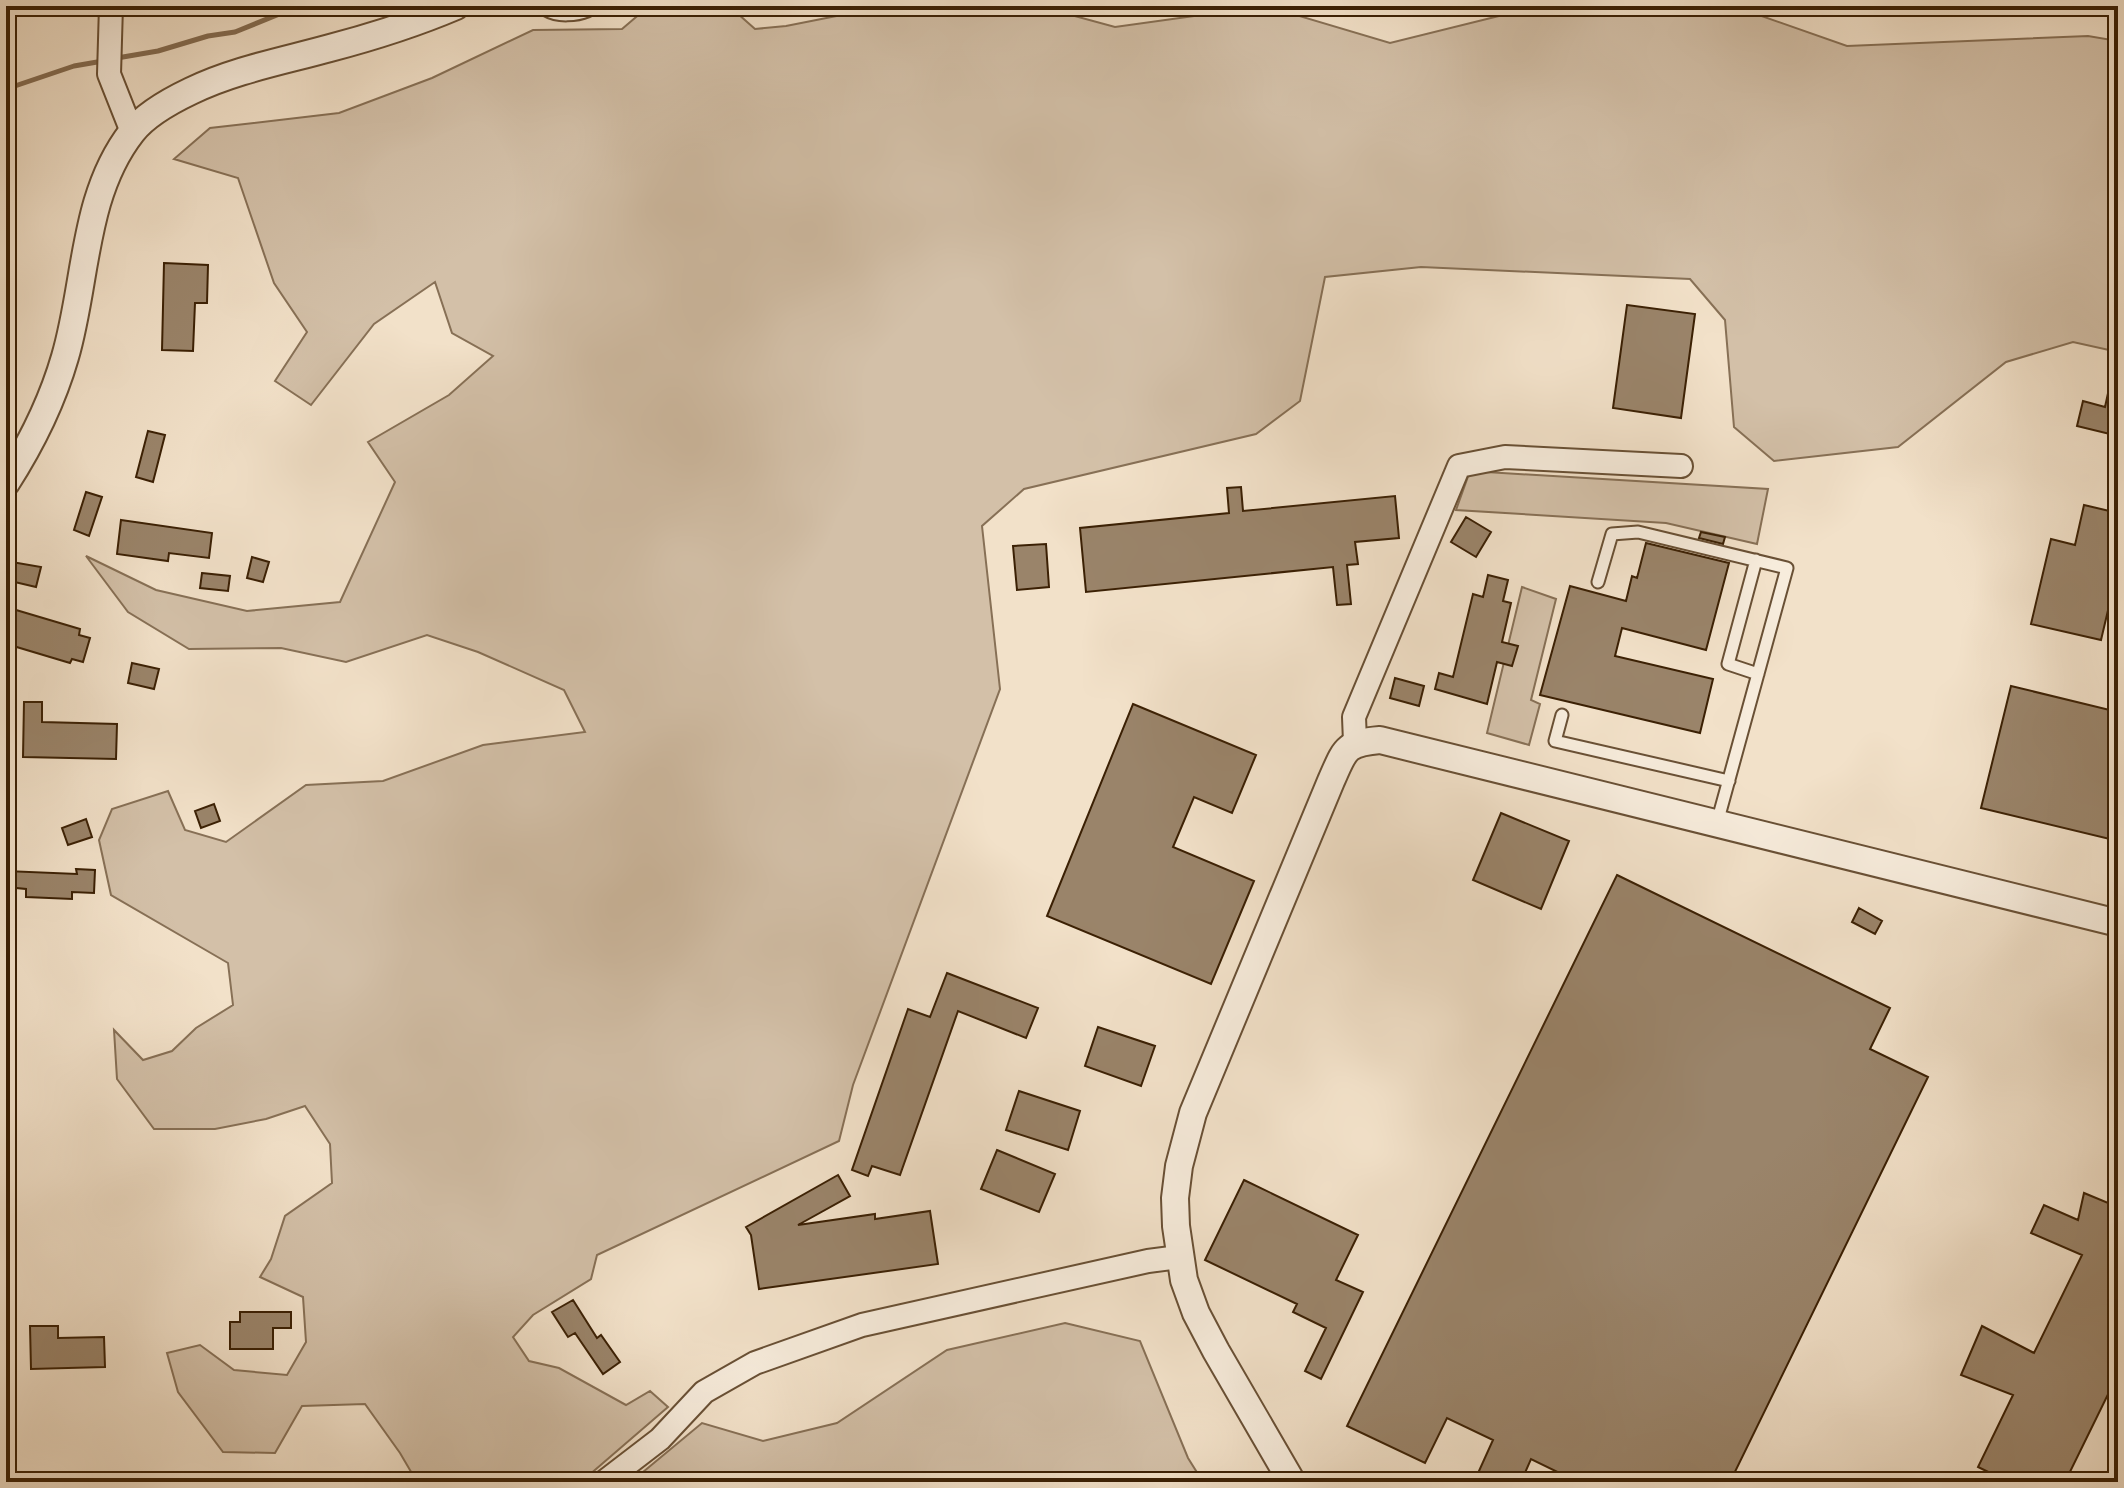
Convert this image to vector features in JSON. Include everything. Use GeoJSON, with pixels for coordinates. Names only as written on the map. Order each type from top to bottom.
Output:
{"type":"FeatureCollection","features":[{"type":"Feature","properties":{"kind":"street"},"geometry":{"type":"LineString","coordinates":[[111,6],[109,74],[132,132]]}},
{"type":"Feature","properties":{"kind":"street"},"geometry":{"type":"LineString","coordinates":[[6,483],[53,394],[72,327],[100,195],[132,132],[161,107],[207,84],[334,47],[456,6]]}},
{"type":"Feature","properties":{"kind":"street"},"geometry":{"type":"LineString","coordinates":[[550,6],[553,9],[579,9],[585,6]]}},
{"type":"Feature","properties":{"kind":"street"},"geometry":{"type":"LineString","coordinates":[[1355,742],[1354,717],[1459,466],[1505,457],[1681,466]]}},
{"type":"Feature","properties":{"kind":"street"},"geometry":{"type":"LineString","coordinates":[[1292,1482],[1196,1313],[1179,1257],[1175,1198],[1179,1166],[1193,1113],[1331,781],[1344,754],[1355,742],[1380,740],[2118,923]]}},
{"type":"Feature","properties":{"kind":"street"},"geometry":{"type":"LineString","coordinates":[[604,1482],[660,1439],[704,1392],[755,1363],[862,1325],[1148,1261],[1179,1257]]}},
{"type":"Feature","properties":{"kind":"lane"},"geometry":{"type":"LineString","coordinates":[[1598,582],[1612,534],[1638,532],[1787,568],[1717,824]]}},
{"type":"Feature","properties":{"kind":"lane"},"geometry":{"type":"LineString","coordinates":[[1756,560],[1728,664],[1758,674]]}},
{"type":"Feature","properties":{"kind":"lane"},"geometry":{"type":"LineString","coordinates":[[1562,715],[1555,741],[1729,781]]}},
{"type":"Feature","properties":{"kind":"shaded area"},"geometry":{"type":"Polygon","coordinates":[[[649,6],[738,6],[737,13],[755,29],[887,6],[1038,6],[1115,27],[1266,6],[1390,43],[1511,13],[1592,6],[1733,6],[1847,46],[2088,36],[2118,41],[2118,352],[2073,342],[2006,362],[1898,447],[1774,461],[1734,427],[1725,320],[1690,279],[1421,267],[1325,277],[1300,401],[1256,434],[1024,489],[982,526],[1000,689],[853,1085],[839,1141],[597,1255],[591,1279],[533,1315],[513,1337],[529,1361],[559,1368],[626,1405],[650,1391],[668,1407],[581,1482],[417,1482],[365,1404],[302,1406],[275,1453],[223,1452],[178,1392],[167,1353],[200,1345],[234,1370],[287,1375],[306,1342],[303,1297],[260,1277],[271,1259],[285,1216],[332,1183],[330,1144],[305,1106],[266,1119],[215,1129],[154,1129],[117,1079],[114,1030],[143,1060],[172,1051],[196,1028],[233,1005],[228,963],[111,895],[99,840],[112,809],[168,791],[185,830],[226,842],[306,785],[383,781],[483,745],[585,732],[564,690],[478,652],[427,635],[346,662],[281,648],[189,649],[128,612],[86,556],[156,590],[247,611],[340,602],[395,482],[368,442],[449,395],[493,356],[452,333],[435,282],[374,324],[311,405],[275,381],[307,332],[274,283],[238,178],[174,159],[210,128],[339,113],[432,78],[533,30],[622,29],[649,6]]]}},
{"type":"Feature","properties":{"kind":"shaded area"},"geometry":{"type":"Polygon","coordinates":[[[1470,471],[1768,489],[1757,544],[1666,523],[1456,510],[1470,471]]]}},
{"type":"Feature","properties":{"kind":"shaded area"},"geometry":{"type":"Polygon","coordinates":[[[1522,587],[1556,599],[1531,700],[1540,704],[1529,745],[1487,733],[1522,587]]]}},
{"type":"Feature","properties":{"kind":"shaded area"},"geometry":{"type":"Polygon","coordinates":[[[1065,1323],[1140,1341],[1188,1458],[1203,1482],[631,1482],[702,1423],[763,1441],[837,1423],[947,1350],[1065,1323]]]}},
{"type":"Feature","properties":{"kind":"building"},"geometry":{"type":"Polygon","coordinates":[[[164,263],[208,265],[207,303],[195,303],[193,351],[162,350],[164,263]]]}},
{"type":"Feature","properties":{"kind":"building"},"geometry":{"type":"Polygon","coordinates":[[[1627,305],[1695,314],[1681,418],[1613,408],[1627,305]]]}},
{"type":"Feature","properties":{"kind":"building"},"geometry":{"type":"Polygon","coordinates":[[[2112,375],[2118,375],[2118,436],[2077,426],[2083,401],[2105,407],[2112,375]]]}},
{"type":"Feature","properties":{"kind":"building"},"geometry":{"type":"Polygon","coordinates":[[[148,431],[165,435],[153,482],[136,477],[148,431]]]}},
{"type":"Feature","properties":{"kind":"building"},"geometry":{"type":"Polygon","coordinates":[[[1241,487],[1243,511],[1395,496],[1399,538],[1355,542],[1358,564],[1347,565],[1351,604],[1337,605],[1333,567],[1086,592],[1080,528],[1229,513],[1227,488],[1241,487]]]}},
{"type":"Feature","properties":{"kind":"building"},"geometry":{"type":"Polygon","coordinates":[[[86,492],[102,497],[89,536],[74,530],[86,492]]]}},
{"type":"Feature","properties":{"kind":"building"},"geometry":{"type":"Polygon","coordinates":[[[2084,505],[2118,513],[2118,568],[2101,640],[2031,624],[2051,539],[2075,545],[2084,505]]]}},
{"type":"Feature","properties":{"kind":"building"},"geometry":{"type":"Polygon","coordinates":[[[1466,517],[1491,532],[1476,557],[1451,542],[1466,517]]]}},
{"type":"Feature","properties":{"kind":"building"},"geometry":{"type":"Polygon","coordinates":[[[121,520],[212,533],[209,558],[169,553],[168,561],[117,554],[121,520]]]}},
{"type":"Feature","properties":{"kind":"building"},"geometry":{"type":"Polygon","coordinates":[[[1701,532],[1725,537],[1723,544],[1699,538],[1701,532]]]}},
{"type":"Feature","properties":{"kind":"building"},"geometry":{"type":"Polygon","coordinates":[[[1646,543],[1729,563],[1706,650],[1622,628],[1615,656],[1713,679],[1700,733],[1540,695],[1570,586],[1626,601],[1632,576],[1637,578],[1646,543]]]}},
{"type":"Feature","properties":{"kind":"building"},"geometry":{"type":"Polygon","coordinates":[[[1046,544],[1049,587],[1017,590],[1013,546],[1046,544]]]}},
{"type":"Feature","properties":{"kind":"building"},"geometry":{"type":"Polygon","coordinates":[[[252,557],[269,562],[263,582],[247,578],[252,557]]]}},
{"type":"Feature","properties":{"kind":"building"},"geometry":{"type":"Polygon","coordinates":[[[6,561],[41,567],[36,587],[6,580],[6,561]]]}},
{"type":"Feature","properties":{"kind":"building"},"geometry":{"type":"Polygon","coordinates":[[[202,573],[230,576],[228,591],[200,588],[202,573]]]}},
{"type":"Feature","properties":{"kind":"building"},"geometry":{"type":"Polygon","coordinates":[[[1488,575],[1508,580],[1503,601],[1511,603],[1502,642],[1518,646],[1512,666],[1497,662],[1487,704],[1435,689],[1439,673],[1453,677],[1473,594],[1483,597],[1488,575]]]}},
{"type":"Feature","properties":{"kind":"building"},"geometry":{"type":"Polygon","coordinates":[[[6,607],[80,629],[79,635],[90,638],[83,662],[72,659],[70,663],[10,645],[14,632],[6,630],[6,607]]]}},
{"type":"Feature","properties":{"kind":"building"},"geometry":{"type":"Polygon","coordinates":[[[132,663],[159,669],[154,689],[128,683],[132,663]]]}},
{"type":"Feature","properties":{"kind":"building"},"geometry":{"type":"Polygon","coordinates":[[[1395,678],[1424,686],[1419,706],[1390,698],[1395,678]]]}},
{"type":"Feature","properties":{"kind":"building"},"geometry":{"type":"Polygon","coordinates":[[[2011,686],[2118,712],[2118,841],[1981,808],[2011,686]]]}},
{"type":"Feature","properties":{"kind":"building"},"geometry":{"type":"Polygon","coordinates":[[[24,702],[42,702],[42,722],[117,724],[116,759],[23,757],[24,702]]]}},
{"type":"Feature","properties":{"kind":"building"},"geometry":{"type":"Polygon","coordinates":[[[1133,704],[1256,755],[1232,813],[1194,797],[1173,847],[1254,881],[1211,984],[1047,916],[1133,704]]]}},
{"type":"Feature","properties":{"kind":"building"},"geometry":{"type":"Polygon","coordinates":[[[214,804],[220,821],[201,828],[195,811],[214,804]]]}},
{"type":"Feature","properties":{"kind":"building"},"geometry":{"type":"Polygon","coordinates":[[[1501,813],[1569,841],[1541,909],[1473,880],[1501,813]]]}},
{"type":"Feature","properties":{"kind":"building"},"geometry":{"type":"Polygon","coordinates":[[[86,819],[92,837],[68,845],[62,828],[86,819]]]}},
{"type":"Feature","properties":{"kind":"building"},"geometry":{"type":"Polygon","coordinates":[[[76,869],[95,870],[94,893],[72,892],[72,899],[26,897],[26,889],[6,887],[6,871],[77,874],[76,869]]]}},
{"type":"Feature","properties":{"kind":"building"},"geometry":{"type":"Polygon","coordinates":[[[1617,875],[1890,1008],[1870,1049],[1928,1077],[1730,1482],[1578,1482],[1531,1459],[1521,1482],[1474,1482],[1493,1440],[1447,1418],[1425,1463],[1347,1426],[1617,875]]]}},
{"type":"Feature","properties":{"kind":"building"},"geometry":{"type":"Polygon","coordinates":[[[1859,908],[1882,921],[1875,934],[1852,922],[1859,908]]]}},
{"type":"Feature","properties":{"kind":"building"},"geometry":{"type":"Polygon","coordinates":[[[947,973],[1038,1008],[1026,1038],[958,1011],[900,1175],[872,1166],[868,1176],[852,1170],[908,1009],[930,1017],[947,973]]]}},
{"type":"Feature","properties":{"kind":"building"},"geometry":{"type":"Polygon","coordinates":[[[1098,1027],[1155,1046],[1141,1086],[1085,1066],[1098,1027]]]}},
{"type":"Feature","properties":{"kind":"building"},"geometry":{"type":"Polygon","coordinates":[[[1019,1091],[1080,1111],[1068,1150],[1006,1130],[1019,1091]]]}},
{"type":"Feature","properties":{"kind":"building"},"geometry":{"type":"Polygon","coordinates":[[[997,1150],[1055,1174],[1039,1212],[981,1189],[997,1150]]]}},
{"type":"Feature","properties":{"kind":"building"},"geometry":{"type":"Polygon","coordinates":[[[838,1175],[850,1196],[798,1225],[875,1214],[875,1219],[930,1211],[938,1264],[759,1289],[751,1235],[746,1227],[838,1175]]]}},
{"type":"Feature","properties":{"kind":"building"},"geometry":{"type":"Polygon","coordinates":[[[1244,1180],[1358,1235],[1336,1280],[1363,1292],[1321,1379],[1305,1371],[1326,1328],[1293,1312],[1297,1304],[1205,1260],[1244,1180]]]}},
{"type":"Feature","properties":{"kind":"building"},"geometry":{"type":"Polygon","coordinates":[[[2118,1181],[2118,1374],[2065,1482],[2009,1482],[1978,1467],[2013,1395],[1961,1375],[1982,1326],[2034,1353],[2082,1255],[2031,1233],[2044,1205],[2078,1220],[2084,1193],[2108,1203],[2118,1181]]]}},
{"type":"Feature","properties":{"kind":"building"},"geometry":{"type":"Polygon","coordinates":[[[573,1300],[597,1338],[601,1335],[620,1362],[603,1374],[575,1333],[568,1337],[552,1312],[573,1300]]]}},
{"type":"Feature","properties":{"kind":"building"},"geometry":{"type":"Polygon","coordinates":[[[240,1312],[291,1312],[291,1328],[273,1328],[273,1349],[230,1349],[230,1322],[240,1322],[240,1312]]]}},
{"type":"Feature","properties":{"kind":"building"},"geometry":{"type":"Polygon","coordinates":[[[30,1326],[58,1326],[58,1338],[104,1337],[105,1367],[31,1369],[30,1326]]]}},
{"type":"Feature","properties":{"kind":"waterway"},"geometry":{"type":"LineString","coordinates":[[117,58],[235,32],[299,6]]}},
{"type":"Feature","properties":{"kind":"waterway"},"geometry":{"type":"LineString","coordinates":[[6,89],[74,66],[103,61]]}}]}
